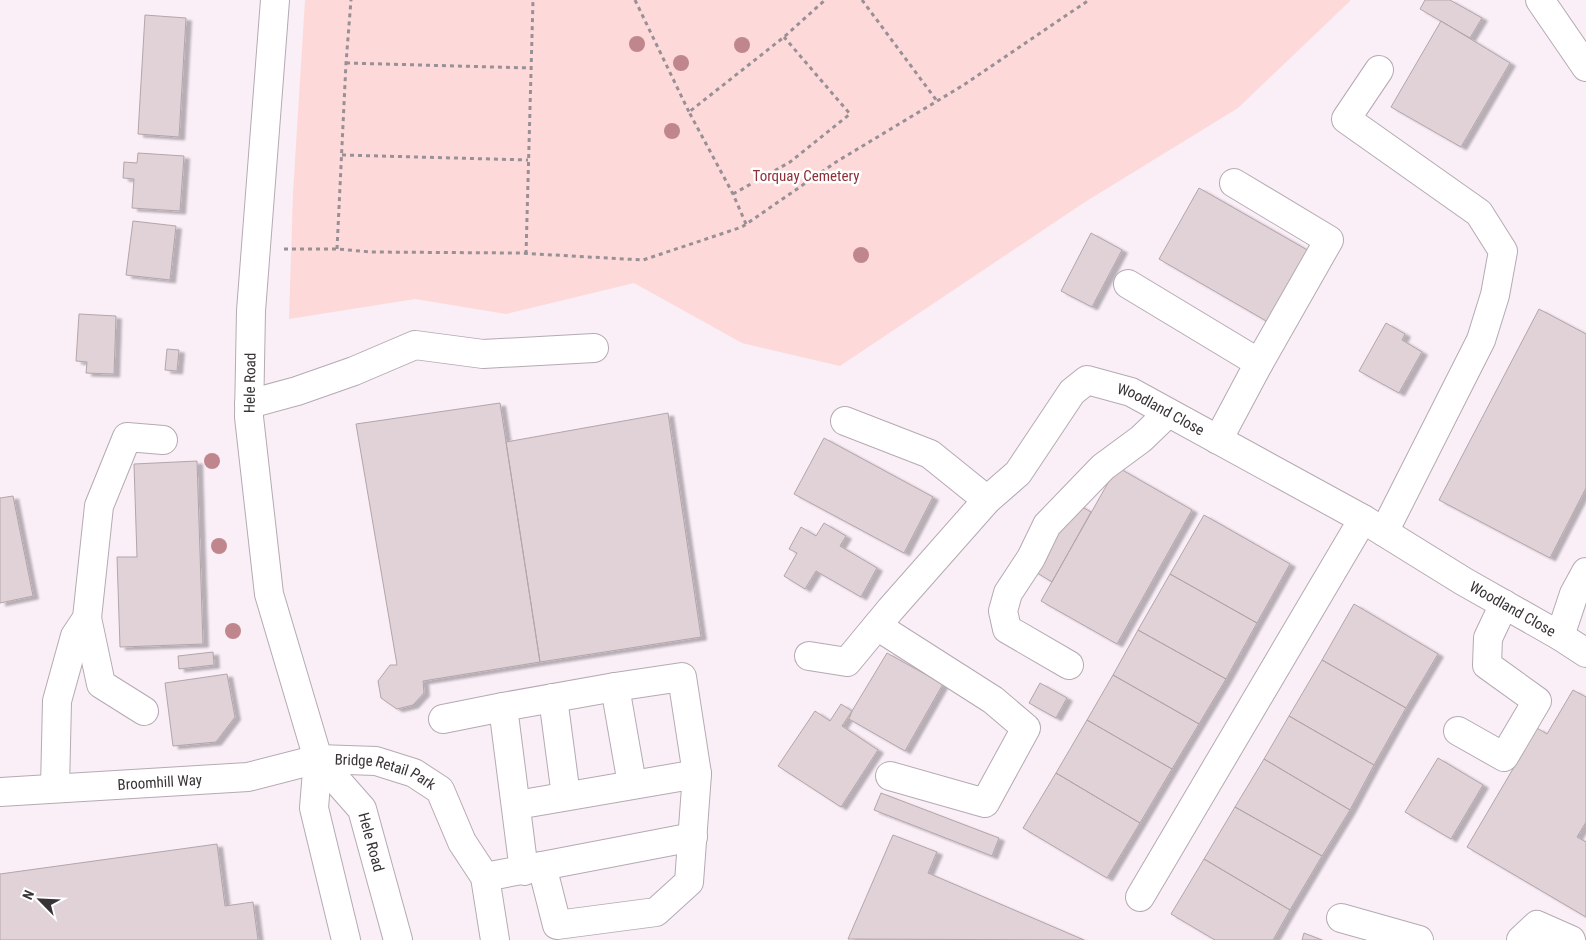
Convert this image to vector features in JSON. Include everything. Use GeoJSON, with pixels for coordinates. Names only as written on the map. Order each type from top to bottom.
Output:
{"type":"FeatureCollection","features":[{"type":"Feature","properties":{"kind":"main road","name":"Hele Road"},"geometry":{"type":"LineString","coordinates":[[275,0],[251,311],[249,417],[269,594],[318,759],[314,808],[346,940]]}},
{"type":"Feature","properties":{"kind":"main road"},"geometry":{"type":"LineString","coordinates":[[1540,0],[1586,66]]}},
{"type":"Feature","properties":{"kind":"main road"},"geometry":{"type":"LineString","coordinates":[[1140,897],[1374,526],[1481,340],[1495,295],[1503,251],[1479,213],[1346,119],[1378,70]]}},
{"type":"Feature","properties":{"kind":"main road"},"geometry":{"type":"LineString","coordinates":[[1218,440],[1259,363],[1329,240],[1234,183]]}},
{"type":"Feature","properties":{"kind":"main road"},"geometry":{"type":"LineString","coordinates":[[1128,284],[1259,363]]}},
{"type":"Feature","properties":{"kind":"main road"},"geometry":{"type":"LineString","coordinates":[[249,404],[297,392],[354,371],[415,345],[483,354],[594,348]]}},
{"type":"Feature","properties":{"kind":"main road","name":"Woodland Close"},"geometry":{"type":"LineString","coordinates":[[809,656],[847,662],[987,500],[1018,473],[1072,392],[1087,380],[1131,392],[1168,412],[1374,526],[1586,653]]}},
{"type":"Feature","properties":{"kind":"main road"},"geometry":{"type":"LineString","coordinates":[[1069,665],[1007,629],[1003,611],[1008,593],[1031,558],[1048,525],[1103,467],[1141,439],[1168,412]]}},
{"type":"Feature","properties":{"kind":"main road"},"geometry":{"type":"LineString","coordinates":[[845,421],[930,454],[987,500]]}},
{"type":"Feature","properties":{"kind":"main road"},"geometry":{"type":"LineString","coordinates":[[144,711],[101,684],[87,618],[99,506],[127,437],[163,440]]}},
{"type":"Feature","properties":{"kind":"main road"},"geometry":{"type":"LineString","coordinates":[[1560,636],[1574,594],[1586,572]]}},
{"type":"Feature","properties":{"kind":"main road"},"geometry":{"type":"LineString","coordinates":[[1458,731],[1504,757],[1537,702],[1487,665],[1488,638],[1504,604]]}},
{"type":"Feature","properties":{"kind":"main road"},"geometry":{"type":"LineString","coordinates":[[55,788],[57,701],[75,636],[87,618]]}},
{"type":"Feature","properties":{"kind":"main road"},"geometry":{"type":"LineString","coordinates":[[877,626],[993,700],[1026,728],[985,803],[890,776]]}},
{"type":"Feature","properties":{"kind":"main road"},"geometry":{"type":"LineString","coordinates":[[443,719],[503,707],[615,687],[682,677],[697,774],[689,882],[656,912],[557,925],[533,868],[516,805],[503,707]]}},
{"type":"Feature","properties":{"kind":"main road"},"geometry":{"type":"LineString","coordinates":[[615,687],[632,784]]}},
{"type":"Feature","properties":{"kind":"main road"},"geometry":{"type":"LineString","coordinates":[[553,698],[566,796]]}},
{"type":"Feature","properties":{"kind":"main road","name":"Hele Road"},"geometry":{"type":"LineString","coordinates":[[318,759],[362,810],[398,940]]}},
{"type":"Feature","properties":{"kind":"main road","name":"Broomhill Way"},"geometry":{"type":"LineString","coordinates":[[0,792],[248,777],[318,759]]}},
{"type":"Feature","properties":{"kind":"main road","name":"Bridge Retail Park"},"geometry":{"type":"LineString","coordinates":[[318,759],[376,761],[414,773],[440,790],[462,842],[485,877],[495,940]]}},
{"type":"Feature","properties":{"kind":"main road"},"geometry":{"type":"LineString","coordinates":[[516,805],[697,774]]}},
{"type":"Feature","properties":{"kind":"main road"},"geometry":{"type":"LineString","coordinates":[[485,877],[693,837]]}},
{"type":"Feature","properties":{"kind":"main road"},"geometry":{"type":"LineString","coordinates":[[1341,918],[1420,940]]}},
{"type":"Feature","properties":{"kind":"main road"},"geometry":{"type":"LineString","coordinates":[[1521,940],[1537,925],[1571,940]]}},
{"type":"Feature","properties":{"kind":"path"},"geometry":{"type":"LineString","coordinates":[[337,249],[351,0]]}},
{"type":"Feature","properties":{"kind":"path"},"geometry":{"type":"LineString","coordinates":[[526,254],[533,0]]}},
{"type":"Feature","properties":{"kind":"path"},"geometry":{"type":"LineString","coordinates":[[634,0],[689,112],[733,194],[746,224]]}},
{"type":"Feature","properties":{"kind":"path"},"geometry":{"type":"LineString","coordinates":[[689,112],[784,37],[825,0]]}},
{"type":"Feature","properties":{"kind":"path"},"geometry":{"type":"LineString","coordinates":[[862,0],[937,101]]}},
{"type":"Feature","properties":{"kind":"path"},"geometry":{"type":"LineString","coordinates":[[1081,0],[1084,4]]}},
{"type":"Feature","properties":{"kind":"path"},"geometry":{"type":"LineString","coordinates":[[256,248],[526,254],[644,260],[742,227],[836,162],[962,86],[1090,0]]}},
{"type":"Feature","properties":{"kind":"path"},"geometry":{"type":"LineString","coordinates":[[733,194],[790,162],[850,114],[784,37]]}},
{"type":"Feature","properties":{"kind":"path"},"geometry":{"type":"LineString","coordinates":[[346,63],[531,68]]}},
{"type":"Feature","properties":{"kind":"path"},"geometry":{"type":"LineString","coordinates":[[342,155],[528,160]]}},
{"type":"Feature","properties":{"kind":"green space","name":"Torquay Cemetery"},"geometry":{"type":"Polygon","coordinates":[[[305,0],[1351,0],[1238,108],[1085,202],[840,366],[742,343],[634,283],[506,314],[415,299],[289,319],[293,193],[305,0]]]}},
{"type":"Feature","properties":{"kind":"building"},"geometry":{"type":"Polygon","coordinates":[[[1425,0],[1450,0],[1482,18],[1470,38],[1420,9],[1425,0]]]}},
{"type":"Feature","properties":{"kind":"building"},"geometry":{"type":"Polygon","coordinates":[[[145,15],[186,18],[179,137],[138,134],[145,15]]]}},
{"type":"Feature","properties":{"kind":"building"},"geometry":{"type":"Polygon","coordinates":[[[1441,21],[1510,63],[1461,147],[1391,107],[1441,21]]]}},
{"type":"Feature","properties":{"kind":"building"},"geometry":{"type":"Polygon","coordinates":[[[138,153],[184,156],[180,211],[132,208],[134,179],[123,178],[124,162],[137,163],[138,153]]]}},
{"type":"Feature","properties":{"kind":"building"},"geometry":{"type":"Polygon","coordinates":[[[1199,188],[1309,251],[1268,322],[1159,259],[1199,188]]]}},
{"type":"Feature","properties":{"kind":"building"},"geometry":{"type":"Polygon","coordinates":[[[133,221],[176,226],[170,280],[126,275],[133,221]]]}},
{"type":"Feature","properties":{"kind":"building"},"geometry":{"type":"Polygon","coordinates":[[[1091,233],[1122,250],[1092,307],[1061,291],[1091,233]]]}},
{"type":"Feature","properties":{"kind":"building"},"geometry":{"type":"Polygon","coordinates":[[[1539,309],[1586,334],[1586,488],[1550,558],[1439,500],[1539,309]]]}},
{"type":"Feature","properties":{"kind":"building"},"geometry":{"type":"Polygon","coordinates":[[[79,314],[116,316],[114,374],[86,373],[87,362],[76,361],[79,314]]]}},
{"type":"Feature","properties":{"kind":"building"},"geometry":{"type":"Polygon","coordinates":[[[1386,323],[1405,334],[1402,340],[1422,352],[1399,393],[1359,371],[1386,323]]]}},
{"type":"Feature","properties":{"kind":"building"},"geometry":{"type":"Polygon","coordinates":[[[167,349],[179,350],[177,371],[165,370],[167,349]]]}},
{"type":"Feature","properties":{"kind":"building"},"geometry":{"type":"Polygon","coordinates":[[[500,403],[540,662],[423,681],[424,693],[413,705],[397,709],[381,698],[378,681],[390,665],[397,665],[356,424],[500,403]]]}},
{"type":"Feature","properties":{"kind":"building"},"geometry":{"type":"Polygon","coordinates":[[[668,413],[701,637],[540,662],[506,442],[668,413]]]}},
{"type":"Feature","properties":{"kind":"building"},"geometry":{"type":"Polygon","coordinates":[[[824,438],[933,497],[904,553],[794,494],[824,438]]]}},
{"type":"Feature","properties":{"kind":"building"},"geometry":{"type":"Polygon","coordinates":[[[197,461],[203,644],[120,647],[117,557],[137,557],[134,464],[197,461]]]}},
{"type":"Feature","properties":{"kind":"building"},"geometry":{"type":"Polygon","coordinates":[[[1117,467],[1192,510],[1117,644],[1041,601],[1117,467]]]}},
{"type":"Feature","properties":{"kind":"building"},"geometry":{"type":"Polygon","coordinates":[[[13,496],[33,596],[0,603],[0,498],[13,496]]]}},
{"type":"Feature","properties":{"kind":"building"},"geometry":{"type":"Polygon","coordinates":[[[1073,502],[1091,512],[1052,582],[1034,571],[1073,502]]]}},
{"type":"Feature","properties":{"kind":"building"},"geometry":{"type":"Polygon","coordinates":[[[1204,515],[1290,564],[1257,623],[1170,574],[1204,515]]]}},
{"type":"Feature","properties":{"kind":"building"},"geometry":{"type":"Polygon","coordinates":[[[824,523],[846,536],[840,546],[877,568],[861,597],[816,571],[805,589],[784,576],[797,553],[789,549],[801,527],[816,536],[824,523]]]}},
{"type":"Feature","properties":{"kind":"building"},"geometry":{"type":"Polygon","coordinates":[[[1170,574],[1257,623],[1226,679],[1138,630],[1170,574]]]}},
{"type":"Feature","properties":{"kind":"building"},"geometry":{"type":"Polygon","coordinates":[[[1354,604],[1438,654],[1406,708],[1322,660],[1354,604]]]}},
{"type":"Feature","properties":{"kind":"building"},"geometry":{"type":"Polygon","coordinates":[[[1138,630],[1226,679],[1199,724],[1113,675],[1138,630]]]}},
{"type":"Feature","properties":{"kind":"building"},"geometry":{"type":"Polygon","coordinates":[[[213,652],[214,665],[179,669],[178,656],[213,652]]]}},
{"type":"Feature","properties":{"kind":"building"},"geometry":{"type":"Polygon","coordinates":[[[887,653],[943,684],[905,751],[849,719],[887,653]]]}},
{"type":"Feature","properties":{"kind":"building"},"geometry":{"type":"Polygon","coordinates":[[[1322,660],[1406,708],[1374,765],[1289,716],[1322,660]]]}},
{"type":"Feature","properties":{"kind":"building"},"geometry":{"type":"Polygon","coordinates":[[[227,674],[235,717],[216,742],[173,746],[165,683],[227,674]]]}},
{"type":"Feature","properties":{"kind":"building"},"geometry":{"type":"Polygon","coordinates":[[[1113,675],[1199,724],[1172,769],[1087,720],[1113,675]]]}},
{"type":"Feature","properties":{"kind":"building"},"geometry":{"type":"Polygon","coordinates":[[[1040,683],[1067,698],[1056,718],[1029,703],[1040,683]]]}},
{"type":"Feature","properties":{"kind":"building"},"geometry":{"type":"Polygon","coordinates":[[[1573,690],[1586,697],[1586,822],[1577,837],[1586,842],[1586,917],[1467,847],[1537,728],[1547,734],[1573,690]]]}},
{"type":"Feature","properties":{"kind":"building"},"geometry":{"type":"Polygon","coordinates":[[[841,704],[852,711],[842,726],[878,750],[841,807],[778,766],[815,711],[830,721],[841,704]]]}},
{"type":"Feature","properties":{"kind":"building"},"geometry":{"type":"Polygon","coordinates":[[[1289,716],[1374,765],[1350,810],[1264,759],[1289,716]]]}},
{"type":"Feature","properties":{"kind":"building"},"geometry":{"type":"Polygon","coordinates":[[[1087,720],[1172,769],[1140,823],[1056,773],[1087,720]]]}},
{"type":"Feature","properties":{"kind":"building"},"geometry":{"type":"Polygon","coordinates":[[[1438,758],[1483,785],[1451,839],[1405,812],[1438,758]]]}},
{"type":"Feature","properties":{"kind":"building"},"geometry":{"type":"Polygon","coordinates":[[[1264,759],[1350,810],[1322,856],[1235,807],[1264,759]]]}},
{"type":"Feature","properties":{"kind":"building"},"geometry":{"type":"Polygon","coordinates":[[[1056,773],[1140,823],[1107,878],[1023,828],[1056,773]]]}},
{"type":"Feature","properties":{"kind":"building"},"geometry":{"type":"Polygon","coordinates":[[[881,793],[999,838],[992,856],[874,810],[881,793]]]}},
{"type":"Feature","properties":{"kind":"building"},"geometry":{"type":"Polygon","coordinates":[[[1235,807],[1322,856],[1290,910],[1204,859],[1235,807]]]}},
{"type":"Feature","properties":{"kind":"building"},"geometry":{"type":"Polygon","coordinates":[[[893,835],[937,852],[928,873],[1084,940],[848,939],[893,835]]]}},
{"type":"Feature","properties":{"kind":"building"},"geometry":{"type":"Polygon","coordinates":[[[217,844],[225,906],[253,902],[258,940],[0,940],[0,874],[217,844]]]}},
{"type":"Feature","properties":{"kind":"building"},"geometry":{"type":"Polygon","coordinates":[[[1204,859],[1290,910],[1273,940],[1215,940],[1171,914],[1204,859]]]}},
{"type":"Feature","properties":{"kind":"building"},"geometry":{"type":"Polygon","coordinates":[[[1304,933],[1322,940],[1302,940],[1304,933]]]}}]}
